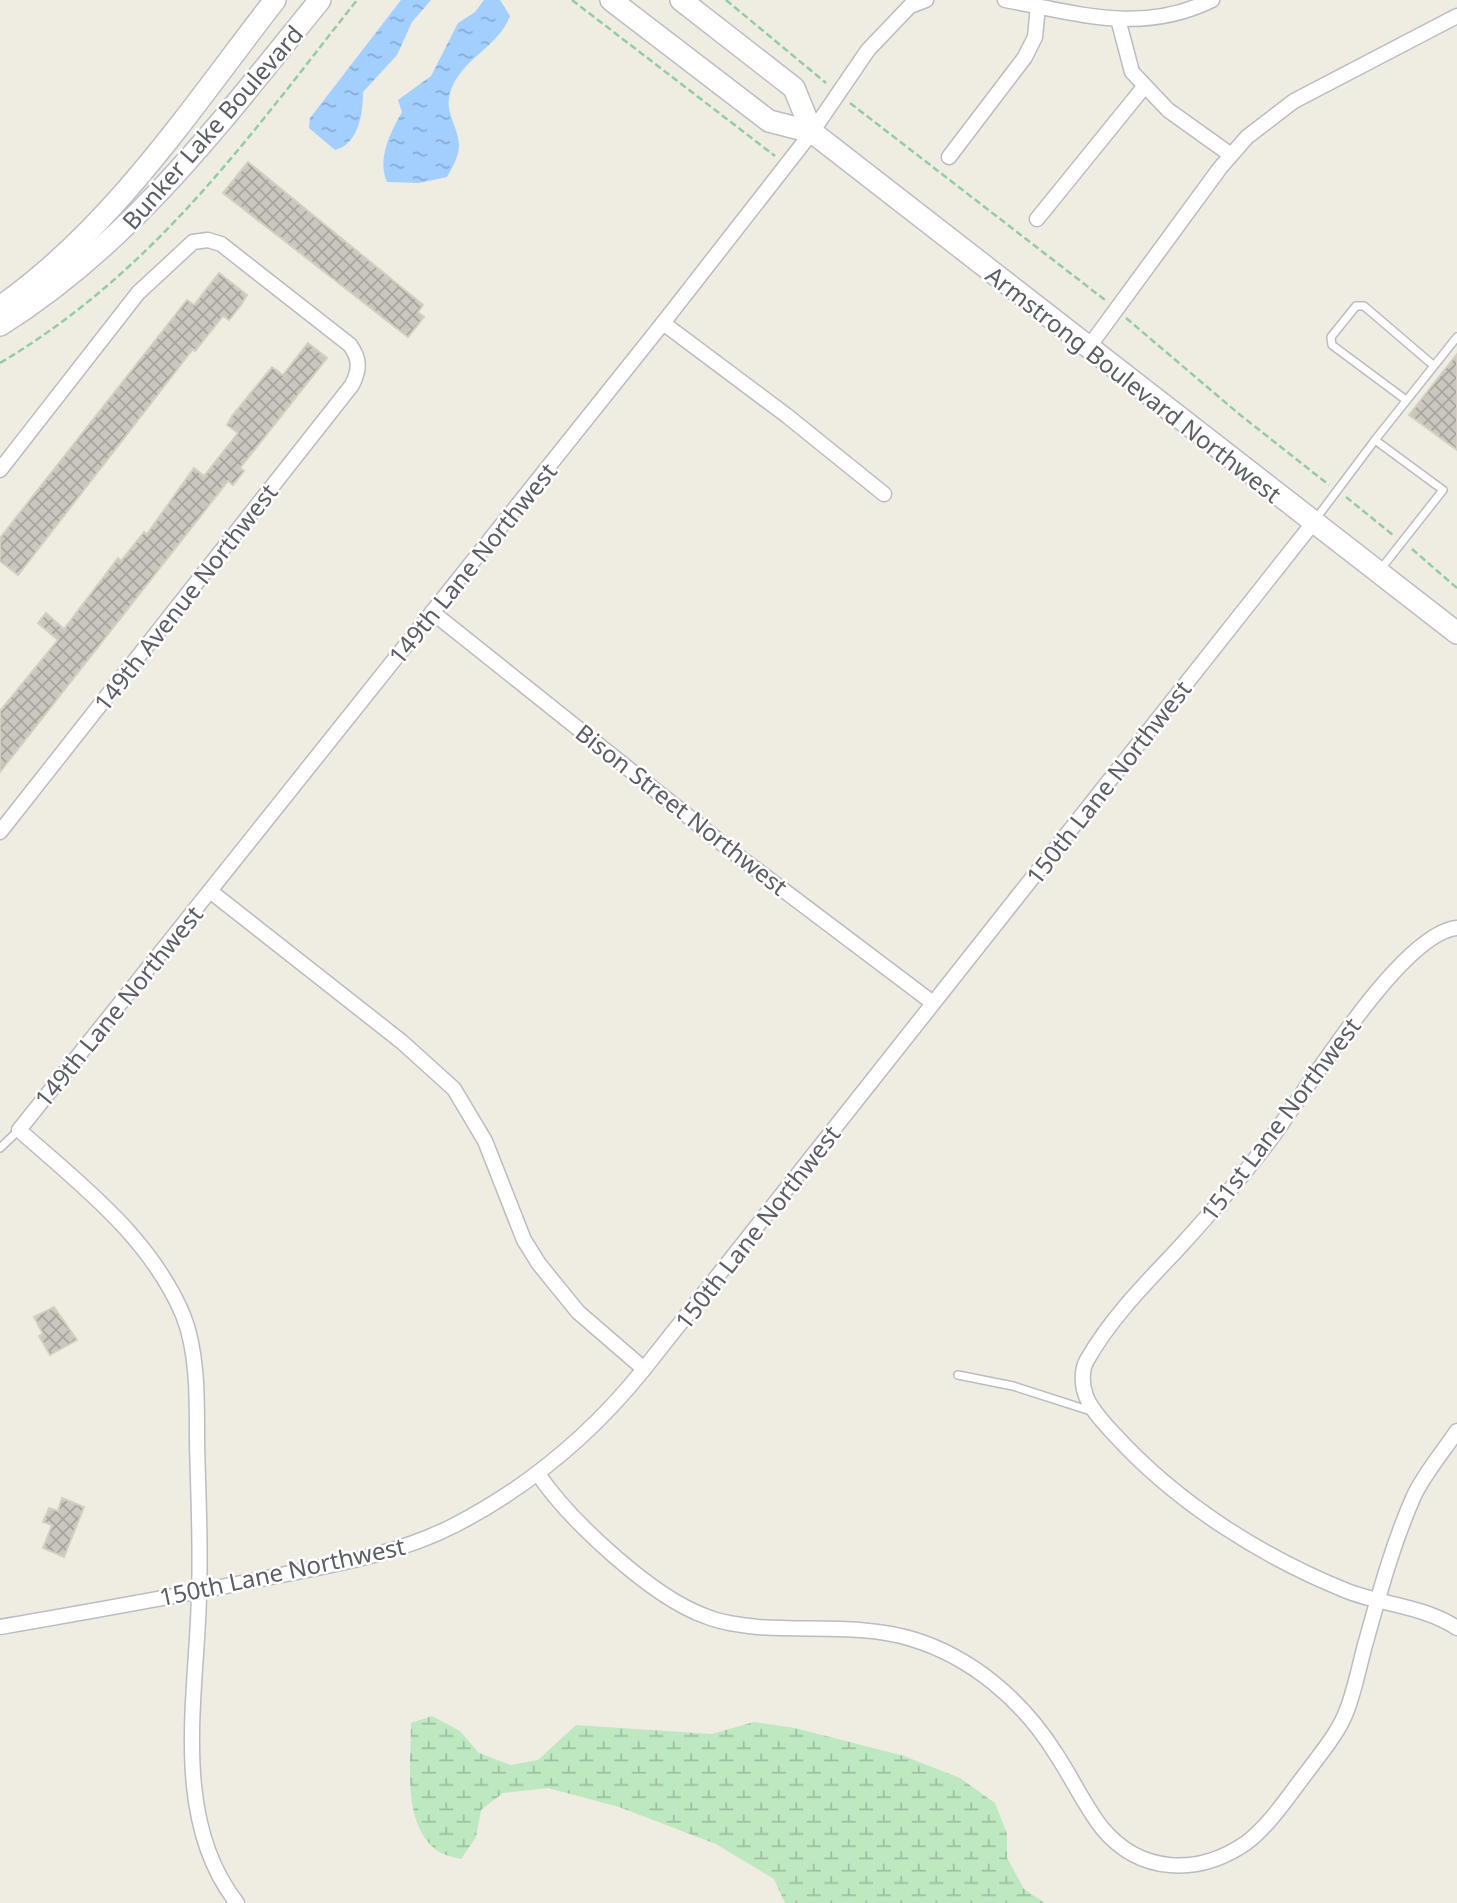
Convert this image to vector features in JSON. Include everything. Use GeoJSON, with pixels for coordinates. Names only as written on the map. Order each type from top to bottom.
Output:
{"type":"FeatureCollection","features":[{"type":"Feature","properties":{"kind":"main road","name":"Bunker Lake Boulevard"},"geometry":{"type":"LineString","coordinates":[[0,307],[62,258],[99,221],[275,0]]}},
{"type":"Feature","properties":{"kind":"main road","name":"Bunker Lake Boulevard"},"geometry":{"type":"LineString","coordinates":[[0,325],[73,275],[151,204],[320,0]]}},
{"type":"Feature","properties":{"kind":"main road","name":"Armstrong Boulevard Northwest"},"geometry":{"type":"LineString","coordinates":[[611,0],[769,121],[812,132],[1457,634]]}},
{"type":"Feature","properties":{"kind":"main road","name":"Armstrong Boulevard Northwest"},"geometry":{"type":"LineString","coordinates":[[681,0],[794,88],[812,132]]}},
{"type":"Feature","properties":{"kind":"street","name":"149th Lane Northwest"},"geometry":{"type":"LineString","coordinates":[[19,1130],[663,323],[812,132],[838,93],[892,23],[910,6],[926,0]]}},
{"type":"Feature","properties":{"kind":"street"},"geometry":{"type":"LineString","coordinates":[[1005,0],[1118,19],[1167,18],[1212,0]]}},
{"type":"Feature","properties":{"kind":"street"},"geometry":{"type":"LineString","coordinates":[[949,157],[1025,57],[1035,37],[1038,6]]}},
{"type":"Feature","properties":{"kind":"street"},"geometry":{"type":"LineString","coordinates":[[1088,348],[1247,137],[1294,101],[1457,16]]}},
{"type":"Feature","properties":{"kind":"street"},"geometry":{"type":"LineString","coordinates":[[1118,19],[1132,72],[1168,110],[1231,155]]}},
{"type":"Feature","properties":{"kind":"street"},"geometry":{"type":"LineString","coordinates":[[1037,219],[1144,86]]}},
{"type":"Feature","properties":{"kind":"street","name":"149th Avenue Northwest"},"geometry":{"type":"LineString","coordinates":[[0,470],[138,293],[193,242],[208,240],[220,244],[349,345],[358,357],[358,374],[352,385],[0,832]]}},
{"type":"Feature","properties":{"kind":"street"},"geometry":{"type":"LineString","coordinates":[[663,323],[786,415],[884,494]]}},
{"type":"Feature","properties":{"kind":"street","name":"150th Lane Northwest"},"geometry":{"type":"LineString","coordinates":[[0,1627],[200,1592],[396,1549],[452,1526],[538,1474],[581,1439],[644,1369],[1313,523]]}},
{"type":"Feature","properties":{"kind":"street","name":"Bison Street Northwest"},"geometry":{"type":"LineString","coordinates":[[432,612],[729,849],[933,1003]]}},
{"type":"Feature","properties":{"kind":"street"},"geometry":{"type":"LineString","coordinates":[[210,891],[402,1042],[454,1089],[485,1141],[524,1240],[538,1264],[578,1312],[644,1369]]}},
{"type":"Feature","properties":{"kind":"street","name":"151st Lane Northwest"},"geometry":{"type":"LineString","coordinates":[[1457,929],[1436,936],[1395,969],[1252,1163],[1111,1321],[1084,1364],[1083,1381],[1086,1397],[1137,1459],[1203,1512],[1269,1553],[1377,1602],[1423,1611],[1457,1628]]}},
{"type":"Feature","properties":{"kind":"street"},"geometry":{"type":"LineString","coordinates":[[19,1130],[132,1235],[183,1315],[192,1350],[197,1420],[200,1592],[193,1751],[197,1815],[209,1856],[237,1903]]}},
{"type":"Feature","properties":{"kind":"street"},"geometry":{"type":"LineString","coordinates":[[538,1474],[551,1494],[622,1560],[673,1600],[705,1616],[760,1627],[877,1632],[911,1639],[960,1660],[989,1679],[1039,1729],[1102,1827],[1131,1854],[1152,1863],[1182,1867],[1210,1861],[1247,1842],[1276,1812],[1325,1747],[1347,1712],[1388,1562],[1415,1494],[1457,1431]]}},
{"type":"Feature","properties":{"kind":"lane"},"geometry":{"type":"LineString","coordinates":[[1406,400],[1332,345],[1331,338],[1356,306],[1364,306],[1433,365]]}},
{"type":"Feature","properties":{"kind":"lane"},"geometry":{"type":"LineString","coordinates":[[1313,523],[1457,337]]}},
{"type":"Feature","properties":{"kind":"lane"},"geometry":{"type":"LineString","coordinates":[[1375,440],[1443,490],[1378,573]]}},
{"type":"Feature","properties":{"kind":"lane"},"geometry":{"type":"LineString","coordinates":[[0,1148],[19,1130]]}},
{"type":"Feature","properties":{"kind":"lane"},"geometry":{"type":"LineString","coordinates":[[958,1375],[1013,1386],[1098,1413]]}},
{"type":"Feature","properties":{"kind":"path"},"geometry":{"type":"LineString","coordinates":[[0,363],[83,306],[136,262],[186,213],[357,0]]}},
{"type":"Feature","properties":{"kind":"path"},"geometry":{"type":"LineString","coordinates":[[572,0],[786,164]]}},
{"type":"Feature","properties":{"kind":"path"},"geometry":{"type":"LineString","coordinates":[[726,0],[838,93],[1116,309],[1239,414],[1457,588]]}},
{"type":"Feature","properties":{"kind":"green space"},"geometry":{"type":"Polygon","coordinates":[[[432,1716],[460,1731],[479,1753],[511,1765],[538,1760],[576,1725],[712,1734],[754,1722],[795,1728],[904,1756],[960,1778],[995,1803],[1007,1834],[1007,1858],[1024,1889],[1045,1903],[785,1903],[774,1879],[716,1844],[619,1807],[548,1788],[503,1793],[481,1810],[476,1837],[461,1859],[447,1856],[424,1837],[417,1823],[411,1791],[411,1723],[432,1716]]]}},
{"type":"Feature","properties":{"kind":"water"},"geometry":{"type":"Polygon","coordinates":[[[401,0],[431,0],[412,22],[397,55],[363,92],[362,109],[354,135],[343,147],[335,150],[309,128],[310,118],[401,0]]]}},
{"type":"Feature","properties":{"kind":"water"},"geometry":{"type":"Polygon","coordinates":[[[484,0],[500,0],[510,16],[505,27],[462,71],[450,93],[450,114],[459,146],[451,170],[447,177],[419,183],[387,182],[384,155],[389,137],[402,112],[398,100],[431,76],[458,23],[475,12],[484,0]]]}},
{"type":"Feature","properties":{"kind":"building"},"geometry":{"type":"Polygon","coordinates":[[[248,162],[423,305],[418,312],[424,317],[408,337],[223,193],[248,162]]]}},
{"type":"Feature","properties":{"kind":"building"},"geometry":{"type":"Polygon","coordinates":[[[219,273],[247,295],[241,305],[229,320],[223,316],[195,351],[193,349],[18,575],[0,561],[0,538],[187,300],[194,305],[219,273]]]}},
{"type":"Feature","properties":{"kind":"building"},"geometry":{"type":"Polygon","coordinates":[[[308,343],[327,358],[240,468],[244,471],[233,485],[228,481],[0,772],[0,711],[58,640],[38,623],[46,613],[64,629],[118,558],[121,561],[144,532],[147,534],[194,468],[204,476],[238,433],[227,425],[232,416],[272,367],[283,375],[308,343]]]}},
{"type":"Feature","properties":{"kind":"building"},"geometry":{"type":"Polygon","coordinates":[[[1457,354],[1457,450],[1409,415],[1457,354]]]}},
{"type":"Feature","properties":{"kind":"building"},"geometry":{"type":"Polygon","coordinates":[[[54,1307],[77,1340],[50,1355],[39,1336],[43,1334],[34,1317],[54,1307]]]}},
{"type":"Feature","properties":{"kind":"building"},"geometry":{"type":"Polygon","coordinates":[[[62,1498],[84,1507],[64,1557],[43,1548],[52,1525],[43,1522],[49,1508],[58,1511],[62,1498]]]}}]}
